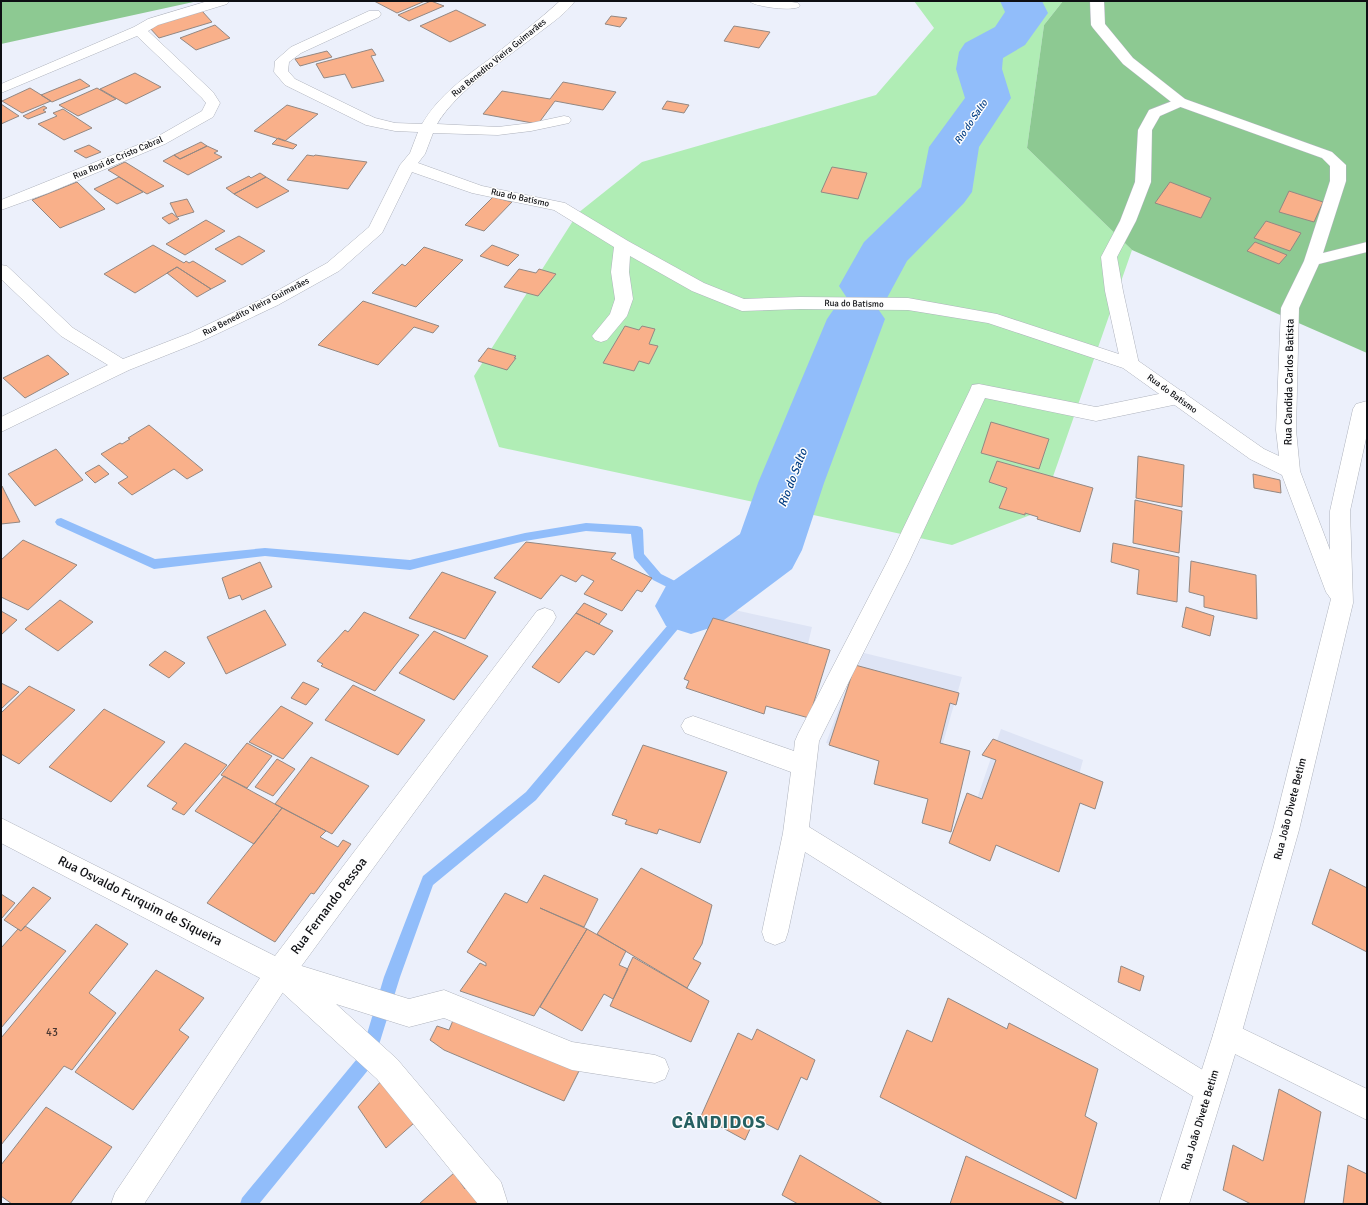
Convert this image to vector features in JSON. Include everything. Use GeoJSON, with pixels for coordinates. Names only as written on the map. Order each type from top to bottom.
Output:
{"type":"FeatureCollection","features":[{"type":"Feature","properties":{"kind":"street"},"geometry":{"type":"LineString","coordinates":[[1,89],[139,30],[153,22],[222,1]]}},
{"type":"Feature","properties":{"kind":"street","name":"Rua Benedito Vieira Guimarães"},"geometry":{"type":"LineString","coordinates":[[1,425],[122,366],[196,337],[272,301],[333,267],[376,230],[408,165],[417,154],[427,128],[437,111],[456,91],[522,40],[568,1]]}},
{"type":"Feature","properties":{"kind":"street"},"geometry":{"type":"LineString","coordinates":[[756,1],[793,6]]}},
{"type":"Feature","properties":{"kind":"street","name":"Rua Candida Carlos Batista"},"geometry":{"type":"LineString","coordinates":[[1097,1],[1098,25],[1128,61],[1180,102],[1327,155],[1338,165],[1338,181],[1312,261],[1290,308],[1286,430],[1290,471],[1313,534],[1342,603]]}},
{"type":"Feature","properties":{"kind":"street"},"geometry":{"type":"LineString","coordinates":[[374,14],[296,50],[282,61],[281,72],[290,82],[371,122],[395,128],[498,131],[531,127],[564,120]]}},
{"type":"Feature","properties":{"kind":"street","name":"Rua Rosi de Cristo Cabral"},"geometry":{"type":"LineString","coordinates":[[1,205],[42,190],[160,141],[208,114],[213,103],[208,95],[139,30]]}},
{"type":"Feature","properties":{"kind":"street"},"geometry":{"type":"LineString","coordinates":[[1130,364],[1118,312],[1109,257],[1128,221],[1142,182],[1145,130],[1154,113],[1180,102]]}},
{"type":"Feature","properties":{"kind":"street","name":"Rua do Batismo"},"geometry":{"type":"LineString","coordinates":[[408,165],[478,190],[558,206],[622,245],[698,287],[742,305],[800,303],[908,304],[992,318],[1130,364],[1257,454],[1290,471]]}},
{"type":"Feature","properties":{"kind":"street"},"geometry":{"type":"LineString","coordinates":[[601,336],[618,316],[624,299],[620,272],[622,245]]}},
{"type":"Feature","properties":{"kind":"street"},"geometry":{"type":"LineString","coordinates":[[1312,261],[1367,247]]}},
{"type":"Feature","properties":{"kind":"street"},"geometry":{"type":"LineString","coordinates":[[1,270],[67,332],[122,366]]}},
{"type":"Feature","properties":{"kind":"street"},"geometry":{"type":"LineString","coordinates":[[775,932],[796,833],[807,741],[898,562],[979,390],[1096,414],[1178,397]]}},
{"type":"Feature","properties":{"kind":"street","name":"Rua João Divete Betim"},"geometry":{"type":"LineString","coordinates":[[1174,1204],[1227,1035],[1286,830],[1342,603],[1340,511],[1363,409],[1367,408]]}},
{"type":"Feature","properties":{"kind":"street","name":"Rua Fernando Pessoa"},"geometry":{"type":"LineString","coordinates":[[126,1204],[279,973],[545,617]]}},
{"type":"Feature","properties":{"kind":"street"},"geometry":{"type":"LineString","coordinates":[[693,726],[803,765]]}},
{"type":"Feature","properties":{"kind":"street","name":"Rua Osvaldo Furquim de Siqueira"},"geometry":{"type":"LineString","coordinates":[[1,830],[279,973]]}},
{"type":"Feature","properties":{"kind":"street"},"geometry":{"type":"LineString","coordinates":[[796,833],[1209,1090]]}},
{"type":"Feature","properties":{"kind":"street"},"geometry":{"type":"LineString","coordinates":[[279,973],[409,1012],[444,1004],[572,1056],[655,1069]]}},
{"type":"Feature","properties":{"kind":"street"},"geometry":{"type":"LineString","coordinates":[[279,973],[387,1069],[490,1192],[493,1204]]}},
{"type":"Feature","properties":{"kind":"street"},"geometry":{"type":"LineString","coordinates":[[1227,1035],[1367,1106]]}},
{"type":"Feature","properties":{"kind":"shaded area"},"geometry":{"type":"Polygon","coordinates":[[[721,607],[812,627],[792,711],[688,679],[721,607]]]}},
{"type":"Feature","properties":{"kind":"shaded area"},"geometry":{"type":"Polygon","coordinates":[[[860,652],[962,677],[934,774],[826,743],[860,652]]]}},
{"type":"Feature","properties":{"kind":"shaded area"},"geometry":{"type":"Polygon","coordinates":[[[1001,729],[1083,760],[1057,857],[969,822],[1001,729]]]}},
{"type":"Feature","properties":{"kind":"green space"},"geometry":{"type":"Polygon","coordinates":[[[1,1],[198,1],[1,44],[1,1]]]}},
{"type":"Feature","properties":{"kind":"green space"},"geometry":{"type":"Polygon","coordinates":[[[914,1],[1063,1],[1044,25],[1027,148],[1132,250],[1041,511],[952,545],[499,447],[474,376],[578,213],[642,162],[876,95],[934,28],[914,1]]]}},
{"type":"Feature","properties":{"kind":"green space"},"geometry":{"type":"Polygon","coordinates":[[[1063,1],[1367,1],[1367,353],[1132,250],[1027,148],[1044,25],[1063,1]]]}},
{"type":"Feature","properties":{"kind":"building"},"geometry":{"type":"Polygon","coordinates":[[[374,1],[425,1],[397,13],[374,1]]]}},
{"type":"Feature","properties":{"kind":"building"},"geometry":{"type":"Polygon","coordinates":[[[431,1],[444,6],[409,21],[398,15],[431,1]]]}},
{"type":"Feature","properties":{"kind":"building"},"geometry":{"type":"Polygon","coordinates":[[[456,10],[486,25],[450,42],[420,26],[456,10]]]}},
{"type":"Feature","properties":{"kind":"building"},"geometry":{"type":"Polygon","coordinates":[[[202,11],[212,22],[159,38],[149,27],[202,11]]]}},
{"type":"Feature","properties":{"kind":"building"},"geometry":{"type":"Polygon","coordinates":[[[611,16],[627,18],[620,27],[605,24],[611,16]]]}},
{"type":"Feature","properties":{"kind":"building"},"geometry":{"type":"Polygon","coordinates":[[[215,25],[230,38],[196,50],[180,38],[215,25]]]}},
{"type":"Feature","properties":{"kind":"building"},"geometry":{"type":"Polygon","coordinates":[[[734,26],[770,32],[759,48],[724,41],[734,26]]]}},
{"type":"Feature","properties":{"kind":"building"},"geometry":{"type":"Polygon","coordinates":[[[372,49],[376,55],[371,56],[384,81],[352,88],[345,74],[324,78],[316,64],[372,49]]]}},
{"type":"Feature","properties":{"kind":"building"},"geometry":{"type":"Polygon","coordinates":[[[327,51],[332,57],[300,66],[295,59],[327,51]]]}},
{"type":"Feature","properties":{"kind":"building"},"geometry":{"type":"Polygon","coordinates":[[[135,73],[161,87],[126,104],[100,89],[135,73]]]}},
{"type":"Feature","properties":{"kind":"building"},"geometry":{"type":"Polygon","coordinates":[[[80,79],[90,86],[52,102],[41,95],[80,79]]]}},
{"type":"Feature","properties":{"kind":"building"},"geometry":{"type":"Polygon","coordinates":[[[563,82],[616,92],[603,110],[555,101],[538,124],[483,114],[502,91],[550,99],[563,82]]]}},
{"type":"Feature","properties":{"kind":"building"},"geometry":{"type":"Polygon","coordinates":[[[30,88],[51,101],[22,113],[2,101],[30,88]]]}},
{"type":"Feature","properties":{"kind":"building"},"geometry":{"type":"Polygon","coordinates":[[[97,88],[116,99],[78,116],[59,105],[97,88]]]}},
{"type":"Feature","properties":{"kind":"building"},"geometry":{"type":"Polygon","coordinates":[[[667,101],[689,105],[684,113],[662,109],[667,101]]]}},
{"type":"Feature","properties":{"kind":"building"},"geometry":{"type":"Polygon","coordinates":[[[1,104],[19,116],[1,124],[1,104]]]}},
{"type":"Feature","properties":{"kind":"building"},"geometry":{"type":"Polygon","coordinates":[[[287,105],[318,114],[285,141],[254,131],[287,105]]]}},
{"type":"Feature","properties":{"kind":"building"},"geometry":{"type":"Polygon","coordinates":[[[44,106],[47,108],[43,110],[46,112],[28,119],[23,116],[44,106]]]}},
{"type":"Feature","properties":{"kind":"building"},"geometry":{"type":"Polygon","coordinates":[[[63,109],[92,128],[64,140],[38,124],[57,116],[53,113],[63,109]]]}},
{"type":"Feature","properties":{"kind":"building"},"geometry":{"type":"Polygon","coordinates":[[[278,138],[297,145],[293,149],[272,144],[278,138]]]}},
{"type":"Feature","properties":{"kind":"building"},"geometry":{"type":"Polygon","coordinates":[[[201,142],[207,146],[180,159],[174,155],[201,142]]]}},
{"type":"Feature","properties":{"kind":"building"},"geometry":{"type":"Polygon","coordinates":[[[89,145],[101,152],[86,158],[74,151],[89,145]]]}},
{"type":"Feature","properties":{"kind":"building"},"geometry":{"type":"Polygon","coordinates":[[[207,146],[218,151],[214,153],[222,157],[188,175],[163,161],[174,155],[180,159],[207,146]]]}},
{"type":"Feature","properties":{"kind":"building"},"geometry":{"type":"Polygon","coordinates":[[[307,155],[367,162],[348,189],[287,180],[307,155]]]}},
{"type":"Feature","properties":{"kind":"building"},"geometry":{"type":"Polygon","coordinates":[[[125,162],[164,186],[147,194],[108,170],[125,162]]]}},
{"type":"Feature","properties":{"kind":"building"},"geometry":{"type":"Polygon","coordinates":[[[832,167],[867,173],[858,199],[821,192],[832,167]]]}},
{"type":"Feature","properties":{"kind":"building"},"geometry":{"type":"Polygon","coordinates":[[[260,173],[266,177],[234,194],[226,188],[249,176],[251,178],[260,173]]]}},
{"type":"Feature","properties":{"kind":"building"},"geometry":{"type":"Polygon","coordinates":[[[119,177],[143,192],[117,204],[94,189],[119,177]]]}},
{"type":"Feature","properties":{"kind":"building"},"geometry":{"type":"Polygon","coordinates":[[[266,177],[289,191],[257,208],[234,194],[266,177]]]}},
{"type":"Feature","properties":{"kind":"building"},"geometry":{"type":"Polygon","coordinates":[[[77,182],[105,209],[60,228],[32,200],[77,182]]]}},
{"type":"Feature","properties":{"kind":"building"},"geometry":{"type":"Polygon","coordinates":[[[1170,182],[1211,198],[1201,218],[1155,203],[1170,182]]]}},
{"type":"Feature","properties":{"kind":"building"},"geometry":{"type":"Polygon","coordinates":[[[1289,191],[1323,202],[1314,222],[1279,212],[1289,191]]]}},
{"type":"Feature","properties":{"kind":"building"},"geometry":{"type":"Polygon","coordinates":[[[493,197],[512,202],[484,231],[465,225],[493,197]]]}},
{"type":"Feature","properties":{"kind":"building"},"geometry":{"type":"Polygon","coordinates":[[[187,199],[194,212],[177,217],[170,203],[187,199]]]}},
{"type":"Feature","properties":{"kind":"building"},"geometry":{"type":"Polygon","coordinates":[[[172,213],[179,219],[169,224],[162,218],[172,213]]]}},
{"type":"Feature","properties":{"kind":"building"},"geometry":{"type":"Polygon","coordinates":[[[206,220],[225,231],[185,255],[166,244],[206,220]]]}},
{"type":"Feature","properties":{"kind":"building"},"geometry":{"type":"Polygon","coordinates":[[[1266,221],[1301,233],[1290,251],[1254,238],[1266,221]]]}},
{"type":"Feature","properties":{"kind":"building"},"geometry":{"type":"Polygon","coordinates":[[[239,236],[265,251],[242,265],[215,249],[239,236]]]}},
{"type":"Feature","properties":{"kind":"building"},"geometry":{"type":"Polygon","coordinates":[[[1255,242],[1287,255],[1279,264],[1247,251],[1255,242]]]}},
{"type":"Feature","properties":{"kind":"building"},"geometry":{"type":"Polygon","coordinates":[[[153,245],[184,263],[186,261],[189,263],[193,261],[226,281],[211,289],[177,267],[135,293],[104,274],[153,245]]]}},
{"type":"Feature","properties":{"kind":"building"},"geometry":{"type":"Polygon","coordinates":[[[492,245],[519,255],[508,266],[480,256],[492,245]]]}},
{"type":"Feature","properties":{"kind":"building"},"geometry":{"type":"Polygon","coordinates":[[[424,247],[463,260],[416,307],[372,293],[402,264],[405,266],[424,247]]]}},
{"type":"Feature","properties":{"kind":"building"},"geometry":{"type":"Polygon","coordinates":[[[177,267],[211,289],[197,297],[167,273],[177,267]]]}},
{"type":"Feature","properties":{"kind":"building"},"geometry":{"type":"Polygon","coordinates":[[[519,269],[536,273],[539,269],[556,274],[538,296],[504,287],[519,269]]]}},
{"type":"Feature","properties":{"kind":"building"},"geometry":{"type":"Polygon","coordinates":[[[363,301],[439,326],[433,333],[414,327],[378,365],[318,345],[363,301]]]}},
{"type":"Feature","properties":{"kind":"building"},"geometry":{"type":"Polygon","coordinates":[[[625,326],[639,330],[642,326],[655,329],[649,344],[658,346],[649,364],[639,361],[634,371],[603,363],[625,326]]]}},
{"type":"Feature","properties":{"kind":"building"},"geometry":{"type":"Polygon","coordinates":[[[488,348],[516,356],[514,358],[516,358],[507,370],[478,361],[488,348]]]}},
{"type":"Feature","properties":{"kind":"building"},"geometry":{"type":"Polygon","coordinates":[[[48,355],[69,374],[25,398],[3,378],[48,355]]]}},
{"type":"Feature","properties":{"kind":"building"},"geometry":{"type":"Polygon","coordinates":[[[991,422],[1049,439],[1039,469],[981,453],[991,422]]]}},
{"type":"Feature","properties":{"kind":"building"},"geometry":{"type":"Polygon","coordinates":[[[149,425],[203,470],[187,479],[174,469],[132,495],[118,483],[128,477],[101,454],[120,443],[122,444],[130,439],[128,438],[149,425]]]}},
{"type":"Feature","properties":{"kind":"building"},"geometry":{"type":"Polygon","coordinates":[[[56,449],[83,480],[35,506],[8,474],[56,449]]]}},
{"type":"Feature","properties":{"kind":"building"},"geometry":{"type":"Polygon","coordinates":[[[1138,456],[1184,465],[1182,507],[1136,498],[1138,456]]]}},
{"type":"Feature","properties":{"kind":"building"},"geometry":{"type":"Polygon","coordinates":[[[997,461],[1093,488],[1080,532],[1037,519],[1038,517],[1025,513],[1025,515],[999,508],[1007,488],[989,482],[997,461]]]}},
{"type":"Feature","properties":{"kind":"building"},"geometry":{"type":"Polygon","coordinates":[[[99,465],[109,474],[95,483],[85,473],[99,465]]]}},
{"type":"Feature","properties":{"kind":"building"},"geometry":{"type":"Polygon","coordinates":[[[1253,474],[1280,480],[1281,493],[1254,488],[1253,474]]]}},
{"type":"Feature","properties":{"kind":"building"},"geometry":{"type":"Polygon","coordinates":[[[2,486],[20,522],[1,524],[2,486]]]}},
{"type":"Feature","properties":{"kind":"building"},"geometry":{"type":"Polygon","coordinates":[[[1135,500],[1182,511],[1179,553],[1133,543],[1135,500]]]}},
{"type":"Feature","properties":{"kind":"building"},"geometry":{"type":"Polygon","coordinates":[[[23,540],[77,565],[28,610],[1,597],[1,560],[23,540]]]}},
{"type":"Feature","properties":{"kind":"building"},"geometry":{"type":"Polygon","coordinates":[[[526,542],[616,553],[611,559],[652,578],[642,592],[637,590],[622,611],[584,594],[594,581],[582,575],[576,582],[561,575],[541,599],[494,578],[526,542]]]}},
{"type":"Feature","properties":{"kind":"building"},"geometry":{"type":"Polygon","coordinates":[[[1113,543],[1179,557],[1177,602],[1137,594],[1139,570],[1111,562],[1113,543]]]}},
{"type":"Feature","properties":{"kind":"building"},"geometry":{"type":"Polygon","coordinates":[[[1191,561],[1256,575],[1257,619],[1204,607],[1204,596],[1189,592],[1191,561]]]}},
{"type":"Feature","properties":{"kind":"building"},"geometry":{"type":"Polygon","coordinates":[[[260,562],[272,587],[242,600],[240,595],[229,599],[222,578],[260,562]]]}},
{"type":"Feature","properties":{"kind":"building"},"geometry":{"type":"Polygon","coordinates":[[[442,572],[496,592],[465,639],[409,618],[442,572]]]}},
{"type":"Feature","properties":{"kind":"building"},"geometry":{"type":"Polygon","coordinates":[[[60,600],[93,622],[58,651],[25,629],[60,600]]]}},
{"type":"Feature","properties":{"kind":"building"},"geometry":{"type":"Polygon","coordinates":[[[584,603],[607,614],[599,624],[576,613],[584,603]]]}},
{"type":"Feature","properties":{"kind":"building"},"geometry":{"type":"Polygon","coordinates":[[[1186,607],[1214,616],[1210,636],[1182,627],[1186,607]]]}},
{"type":"Feature","properties":{"kind":"building"},"geometry":{"type":"Polygon","coordinates":[[[265,610],[286,645],[226,674],[207,637],[265,610]]]}},
{"type":"Feature","properties":{"kind":"building"},"geometry":{"type":"Polygon","coordinates":[[[1,611],[17,620],[1,635],[1,611]]]}},
{"type":"Feature","properties":{"kind":"building"},"geometry":{"type":"Polygon","coordinates":[[[364,612],[419,635],[375,691],[321,666],[323,664],[317,661],[345,630],[348,632],[364,612]]]}},
{"type":"Feature","properties":{"kind":"building"},"geometry":{"type":"Polygon","coordinates":[[[576,613],[613,631],[594,655],[586,651],[559,683],[532,667],[576,613]]]}},
{"type":"Feature","properties":{"kind":"building"},"geometry":{"type":"Polygon","coordinates":[[[713,618],[830,650],[809,718],[766,706],[764,714],[686,688],[689,681],[684,679],[713,618]]]}},
{"type":"Feature","properties":{"kind":"building"},"geometry":{"type":"Polygon","coordinates":[[[434,631],[488,656],[454,700],[399,673],[434,631]]]}},
{"type":"Feature","properties":{"kind":"building"},"geometry":{"type":"Polygon","coordinates":[[[165,651],[185,663],[169,678],[149,665],[165,651]]]}},
{"type":"Feature","properties":{"kind":"building"},"geometry":{"type":"Polygon","coordinates":[[[855,665],[959,693],[956,705],[950,703],[940,743],[970,751],[951,832],[922,823],[928,799],[874,784],[879,761],[829,745],[855,665]]]}},
{"type":"Feature","properties":{"kind":"building"},"geometry":{"type":"Polygon","coordinates":[[[303,682],[319,689],[306,705],[291,698],[303,682]]]}},
{"type":"Feature","properties":{"kind":"building"},"geometry":{"type":"Polygon","coordinates":[[[1,683],[19,692],[1,709],[1,683]]]}},
{"type":"Feature","properties":{"kind":"building"},"geometry":{"type":"Polygon","coordinates":[[[353,685],[425,720],[398,755],[325,720],[353,685]]]}},
{"type":"Feature","properties":{"kind":"building"},"geometry":{"type":"Polygon","coordinates":[[[29,686],[75,710],[19,764],[1,754],[1,713],[29,686]]]}},
{"type":"Feature","properties":{"kind":"building"},"geometry":{"type":"Polygon","coordinates":[[[281,706],[313,723],[283,759],[249,742],[281,706]]]}},
{"type":"Feature","properties":{"kind":"building"},"geometry":{"type":"Polygon","coordinates":[[[104,709],[165,742],[111,802],[49,767],[104,709]]]}},
{"type":"Feature","properties":{"kind":"building"},"geometry":{"type":"Polygon","coordinates":[[[993,739],[1103,782],[1095,809],[1080,803],[1059,872],[996,845],[990,861],[949,843],[967,793],[982,799],[996,760],[982,755],[993,739]]]}},
{"type":"Feature","properties":{"kind":"building"},"geometry":{"type":"Polygon","coordinates":[[[185,743],[227,765],[184,815],[172,809],[177,803],[147,786],[185,743]]]}},
{"type":"Feature","properties":{"kind":"building"},"geometry":{"type":"Polygon","coordinates":[[[247,743],[272,756],[247,788],[221,775],[247,743]]]}},
{"type":"Feature","properties":{"kind":"building"},"geometry":{"type":"Polygon","coordinates":[[[643,745],[727,772],[700,843],[659,829],[657,834],[625,824],[627,820],[612,815],[643,745]]]}},
{"type":"Feature","properties":{"kind":"building"},"geometry":{"type":"Polygon","coordinates":[[[311,757],[369,786],[332,834],[275,804],[311,757]]]}},
{"type":"Feature","properties":{"kind":"building"},"geometry":{"type":"Polygon","coordinates":[[[277,759],[295,769],[273,796],[255,787],[277,759]]]}},
{"type":"Feature","properties":{"kind":"building"},"geometry":{"type":"Polygon","coordinates":[[[224,776],[282,808],[254,844],[195,811],[224,776]]]}},
{"type":"Feature","properties":{"kind":"building"},"geometry":{"type":"Polygon","coordinates":[[[282,808],[326,831],[320,837],[338,847],[343,840],[351,844],[314,894],[311,893],[275,942],[207,903],[282,808]]]}},
{"type":"Feature","properties":{"kind":"building"},"geometry":{"type":"Polygon","coordinates":[[[641,868],[712,905],[702,944],[693,959],[701,963],[687,988],[597,934],[641,868]]]}},
{"type":"Feature","properties":{"kind":"building"},"geometry":{"type":"Polygon","coordinates":[[[1330,869],[1367,888],[1367,952],[1312,924],[1330,869]]]}},
{"type":"Feature","properties":{"kind":"building"},"geometry":{"type":"Polygon","coordinates":[[[544,875],[598,899],[584,927],[540,908],[587,929],[534,1016],[460,991],[480,963],[486,966],[486,963],[467,952],[505,893],[527,903],[544,875]]]}},
{"type":"Feature","properties":{"kind":"building"},"geometry":{"type":"Polygon","coordinates":[[[33,887],[51,898],[21,931],[4,920],[33,887]]]}},
{"type":"Feature","properties":{"kind":"building"},"geometry":{"type":"Polygon","coordinates":[[[1,894],[15,903],[1,919],[1,894]]]}},
{"type":"Feature","properties":{"kind":"building"},"geometry":{"type":"Polygon","coordinates":[[[96,924],[128,944],[89,993],[116,1013],[72,1070],[64,1066],[1,1145],[1,1038],[96,924]]]}},
{"type":"Feature","properties":{"kind":"building"},"geometry":{"type":"Polygon","coordinates":[[[25,926],[66,951],[1,1028],[1,948],[18,929],[21,931],[25,926]]]}},
{"type":"Feature","properties":{"kind":"building"},"geometry":{"type":"Polygon","coordinates":[[[587,929],[626,951],[619,965],[628,969],[613,999],[604,994],[582,1031],[540,1007],[587,929]]]}},
{"type":"Feature","properties":{"kind":"building"},"geometry":{"type":"Polygon","coordinates":[[[633,957],[709,1001],[691,1042],[610,1006],[633,957]]]}},
{"type":"Feature","properties":{"kind":"building"},"geometry":{"type":"Polygon","coordinates":[[[1121,966],[1144,976],[1140,991],[1118,982],[1121,966]]]}},
{"type":"Feature","properties":{"kind":"building"},"geometry":{"type":"Polygon","coordinates":[[[156,970],[204,998],[179,1030],[189,1037],[133,1110],[75,1072],[156,970]]]}},
{"type":"Feature","properties":{"kind":"building"},"geometry":{"type":"Polygon","coordinates":[[[948,998],[1007,1029],[1009,1023],[1098,1069],[1085,1116],[1097,1123],[1076,1199],[880,1097],[907,1030],[932,1042],[948,998]]]}},
{"type":"Feature","properties":{"kind":"building"},"geometry":{"type":"Polygon","coordinates":[[[454,1018],[580,1069],[564,1101],[444,1050],[430,1040],[437,1026],[449,1030],[454,1018]]]}},
{"type":"Feature","properties":{"kind":"building"},"geometry":{"type":"Polygon","coordinates":[[[757,1029],[815,1060],[807,1080],[801,1077],[778,1130],[755,1118],[745,1140],[701,1116],[738,1033],[752,1040],[757,1029]]]}},
{"type":"Feature","properties":{"kind":"building"},"geometry":{"type":"Polygon","coordinates":[[[382,1080],[414,1123],[386,1148],[358,1107],[382,1080]]]}},
{"type":"Feature","properties":{"kind":"building"},"geometry":{"type":"Polygon","coordinates":[[[1279,1089],[1321,1112],[1304,1204],[1251,1204],[1223,1190],[1233,1145],[1263,1161],[1279,1089]]]}},
{"type":"Feature","properties":{"kind":"building"},"geometry":{"type":"Polygon","coordinates":[[[46,1107],[112,1147],[70,1204],[12,1204],[1,1196],[1,1165],[46,1107]]]}},
{"type":"Feature","properties":{"kind":"building"},"geometry":{"type":"Polygon","coordinates":[[[800,1155],[883,1204],[798,1204],[782,1195],[800,1155]]]}},
{"type":"Feature","properties":{"kind":"building"},"geometry":{"type":"Polygon","coordinates":[[[966,1156],[1062,1202],[1065,1204],[950,1204],[966,1156]]]}},
{"type":"Feature","properties":{"kind":"building"},"geometry":{"type":"Polygon","coordinates":[[[1348,1165],[1367,1174],[1367,1204],[1343,1204],[1348,1165]]]}},
{"type":"Feature","properties":{"kind":"building"},"geometry":{"type":"Polygon","coordinates":[[[454,1173],[465,1189],[468,1185],[482,1204],[419,1204],[454,1173]]]}},
{"type":"Feature","properties":{"kind":"waterway","name":"Rio do Salto"},"geometry":{"type":"LineString","coordinates":[[867,286],[883,254],[946,192],[954,147],[988,98],[979,69],[981,52],[1010,36],[1027,13],[1021,1]]}},
{"type":"Feature","properties":{"kind":"waterway","name":"Rio do Salto"},"geometry":{"type":"LineString","coordinates":[[691,606],[768,550],[791,483],[856,319]]}},
{"type":"Feature","properties":{"kind":"waterway"},"geometry":{"type":"LineString","coordinates":[[61,522],[154,564],[265,552],[410,565],[525,537],[586,527],[637,530],[638,555],[657,577],[679,588],[691,606],[531,796],[428,881],[392,977],[367,1058],[248,1204]]}},
{"type":"Feature","properties":{"kind":"district","name":"CÂNDIDOS"},"geometry":{"type":"Point","coordinates":[719,1122]}}]}
